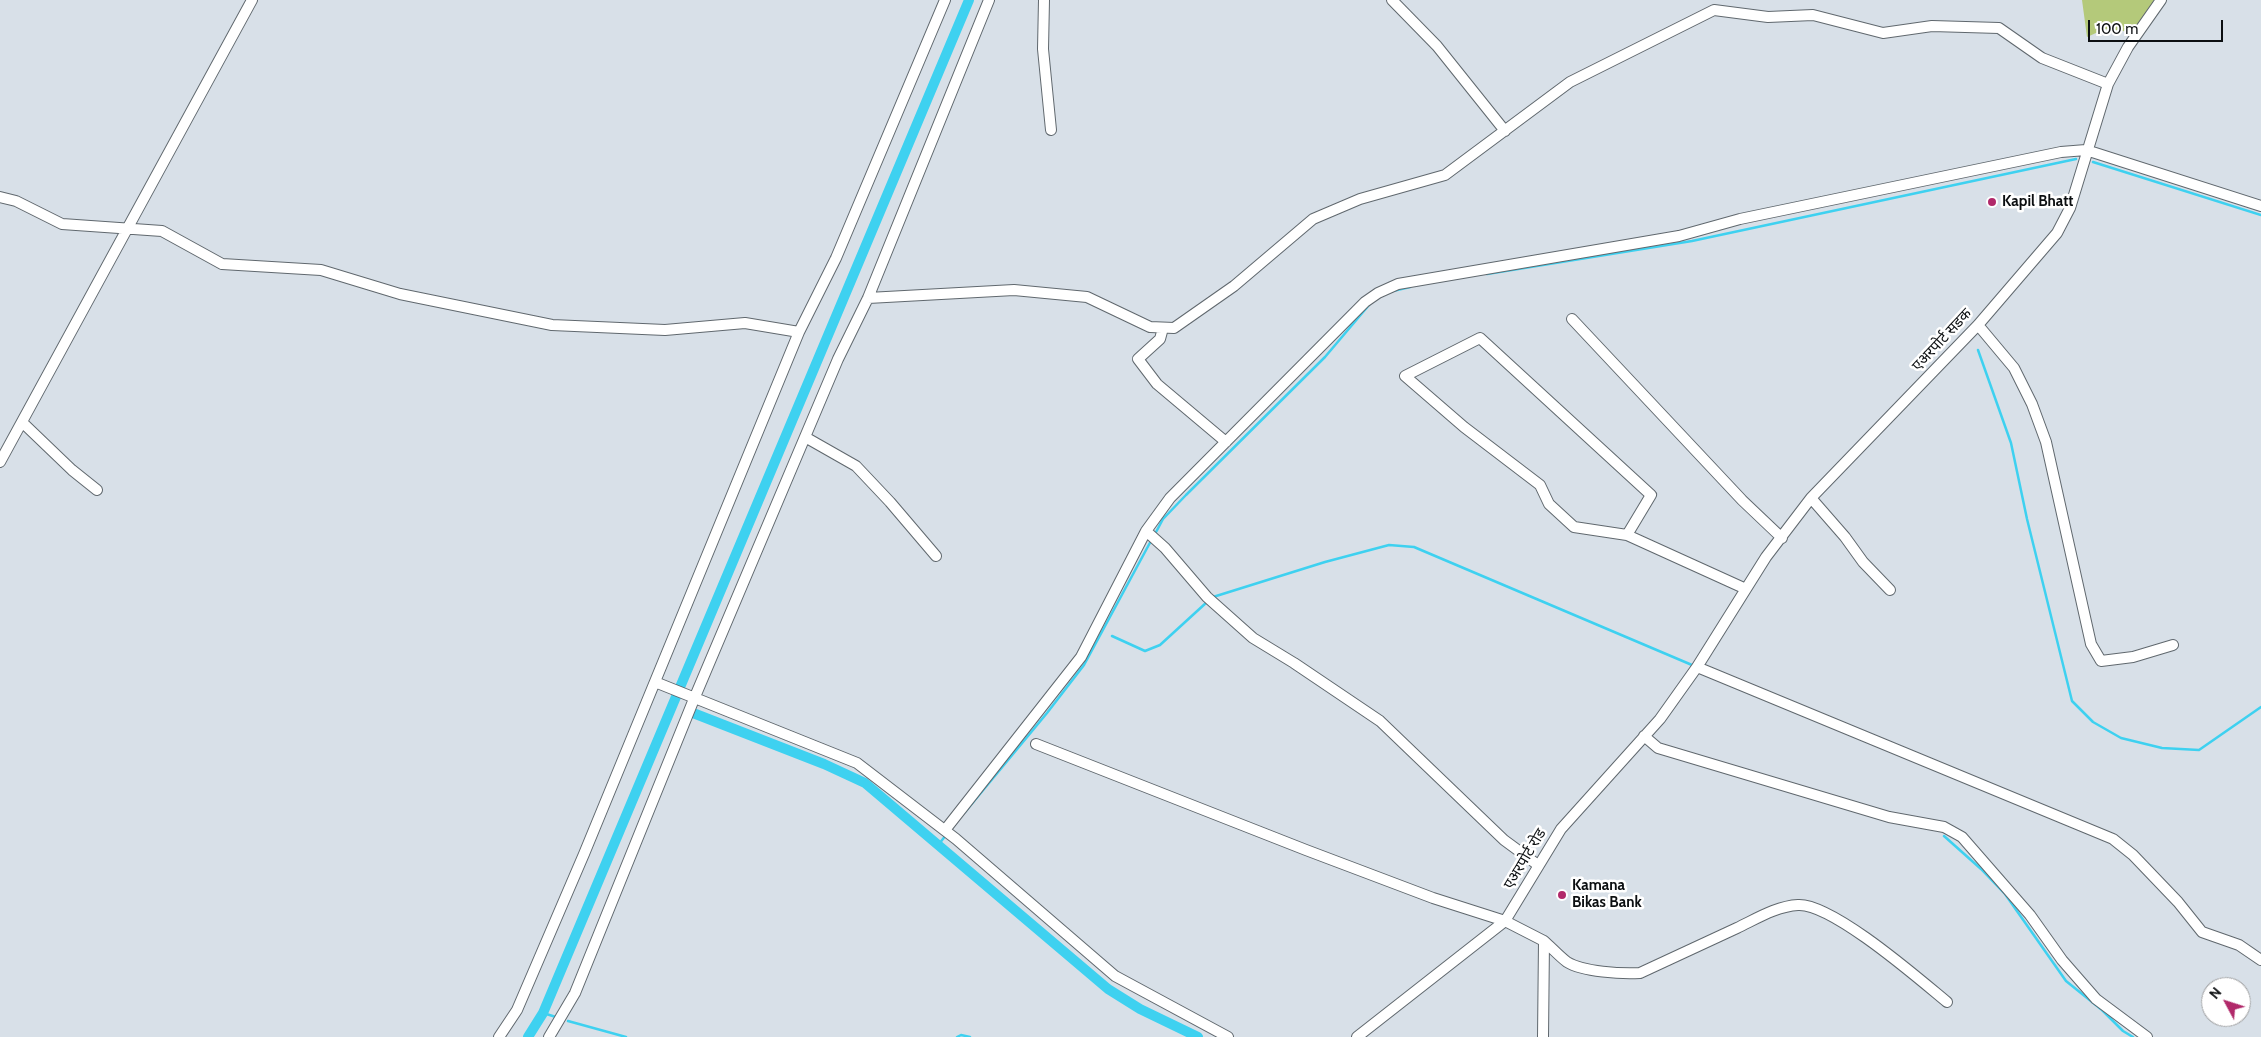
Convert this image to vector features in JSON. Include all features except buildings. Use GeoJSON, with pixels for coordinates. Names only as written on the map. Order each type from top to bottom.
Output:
{"type":"FeatureCollection","features":[{"type":"Feature","properties":{"kind":"street"},"geometry":{"type":"LineString","coordinates":[[0,462],[23,423],[252,0]]}},
{"type":"Feature","properties":{"kind":"street"},"geometry":{"type":"LineString","coordinates":[[499,1037],[517,1010],[659,684],[681,614],[800,332],[836,258],[945,0]]}},
{"type":"Feature","properties":{"kind":"street"},"geometry":{"type":"LineString","coordinates":[[549,1037],[575,993],[694,699],[838,359],[868,298],[989,0]]}},
{"type":"Feature","properties":{"kind":"street"},"geometry":{"type":"LineString","coordinates":[[1044,0],[1043,49],[1051,130]]}},
{"type":"Feature","properties":{"kind":"street"},"geometry":{"type":"LineString","coordinates":[[1392,0],[1437,46],[1505,131]]}},
{"type":"Feature","properties":{"kind":"street","name":"एअरपोर्ट सडक"},"geometry":{"type":"LineString","coordinates":[[1696,669],[1766,558],[1811,498],[1978,325],[2057,232],[2070,208],[2086,150],[2108,84],[2128,47],[2161,0]]}},
{"type":"Feature","properties":{"kind":"street"},"geometry":{"type":"LineString","coordinates":[[868,298],[1014,290],[1087,297],[1150,327],[1174,328],[1234,286],[1313,220],[1360,199],[1445,175],[1570,82],[1714,10],[1768,17],[1813,15],[1883,33],[1932,26],[1999,28],[2042,58],[2108,84]]}},
{"type":"Feature","properties":{"kind":"street"},"geometry":{"type":"LineString","coordinates":[[946,831],[1081,657],[1146,531],[1170,498],[1364,302],[1378,293],[1398,284],[1678,236],[1750,217],[2061,152],[2086,150],[2261,206]]}},
{"type":"Feature","properties":{"kind":"street"},"geometry":{"type":"LineString","coordinates":[[0,197],[22,204],[62,224],[162,231],[222,264],[321,270],[400,294],[552,325],[665,330],[745,323],[800,332]]}},
{"type":"Feature","properties":{"kind":"street"},"geometry":{"type":"LineString","coordinates":[[1572,319],[1742,500],[1782,538]]}},
{"type":"Feature","properties":{"kind":"street"},"geometry":{"type":"LineString","coordinates":[[1978,325],[2014,368],[2032,404],[2046,442],[2091,644],[2101,661],[2133,657],[2173,645]]}},
{"type":"Feature","properties":{"kind":"street"},"geometry":{"type":"LineString","coordinates":[[1163,328],[1160,339],[1138,360],[1158,384],[1226,442]]}},
{"type":"Feature","properties":{"kind":"street"},"geometry":{"type":"LineString","coordinates":[[1627,535],[1651,495],[1480,338],[1405,376],[1464,427],[1540,485],[1549,504],[1574,527],[1627,535],[1746,589]]}},
{"type":"Feature","properties":{"kind":"street"},"geometry":{"type":"LineString","coordinates":[[23,423],[72,470],[97,490]]}},
{"type":"Feature","properties":{"kind":"street"},"geometry":{"type":"LineString","coordinates":[[805,437],[856,466],[936,556]]}},
{"type":"Feature","properties":{"kind":"street"},"geometry":{"type":"LineString","coordinates":[[1811,498],[1845,537],[1862,562],[1890,590]]}},
{"type":"Feature","properties":{"kind":"street"},"geometry":{"type":"LineString","coordinates":[[1146,531],[1165,548],[1207,597],[1253,638],[1294,663],[1380,721],[1504,840],[1538,865]]}},
{"type":"Feature","properties":{"kind":"street"},"geometry":{"type":"LineString","coordinates":[[1696,669],[2113,840],[2133,855],[2178,902],[2202,932],[2239,944],[2261,960]]}},
{"type":"Feature","properties":{"kind":"street","name":"एअरपोर्ट रोड"},"geometry":{"type":"LineString","coordinates":[[1357,1037],[1506,921],[1561,829],[1660,719],[1696,669]]}},
{"type":"Feature","properties":{"kind":"street"},"geometry":{"type":"LineString","coordinates":[[659,684],[857,763],[956,839],[1115,976],[1228,1037]]}},
{"type":"Feature","properties":{"kind":"street"},"geometry":{"type":"LineString","coordinates":[[1644,736],[1658,748],[1889,817],[1944,827],[1962,837],[2030,915],[2062,960],[2096,999],[2147,1037]]}},
{"type":"Feature","properties":{"kind":"street"},"geometry":{"type":"LineString","coordinates":[[1036,744],[1433,898],[1506,921],[1544,941],[1568,962],[1582,968],[1629,974],[1640,973],[1774,911],[1798,905],[1816,909],[1847,925],[1898,961],[1947,1002]]}},
{"type":"Feature","properties":{"kind":"street"},"geometry":{"type":"LineString","coordinates":[[1543,1037],[1544,941]]}},
{"type":"Feature","properties":{"kind":"green space"},"geometry":{"type":"Polygon","coordinates":[[[2082,0],[2156,0],[2131,32],[2105,29],[2087,37],[2082,0]]]}},
{"type":"Feature","properties":{"kind":"waterway"},"geometry":{"type":"LineString","coordinates":[[528,1037],[543,1013],[969,0]]}},
{"type":"Feature","properties":{"kind":"waterway"},"geometry":{"type":"LineString","coordinates":[[1487,274],[1692,241],[2076,159]]}},
{"type":"Feature","properties":{"kind":"waterway"},"geometry":{"type":"LineString","coordinates":[[2093,162],[2261,215]]}},
{"type":"Feature","properties":{"kind":"waterway"},"geometry":{"type":"LineString","coordinates":[[1393,291],[1410,287]]}},
{"type":"Feature","properties":{"kind":"waterway"},"geometry":{"type":"LineString","coordinates":[[1155,534],[1163,519],[1325,357],[1369,305]]}},
{"type":"Feature","properties":{"kind":"waterway"},"geometry":{"type":"LineString","coordinates":[[1978,350],[2011,443],[2027,519],[2072,701],[2093,722],[2121,738],[2162,748],[2199,750],[2261,707]]}},
{"type":"Feature","properties":{"kind":"waterway"},"geometry":{"type":"LineString","coordinates":[[965,812],[1084,665],[1152,539]]}},
{"type":"Feature","properties":{"kind":"waterway"},"geometry":{"type":"LineString","coordinates":[[1213,597],[1325,562],[1389,545],[1414,547],[1692,665]]}},
{"type":"Feature","properties":{"kind":"waterway"},"geometry":{"type":"LineString","coordinates":[[1112,636],[1145,651],[1160,645],[1207,602]]}},
{"type":"Feature","properties":{"kind":"waterway"},"geometry":{"type":"LineString","coordinates":[[693,713],[824,764],[865,783],[1108,989],[1140,1009],[1198,1037]]}},
{"type":"Feature","properties":{"kind":"waterway"},"geometry":{"type":"LineString","coordinates":[[939,844],[946,835]]}},
{"type":"Feature","properties":{"kind":"waterway"},"geometry":{"type":"LineString","coordinates":[[1944,836],[1981,869],[2005,894],[2066,981],[2102,1010],[2123,1031],[2133,1037]]}},
{"type":"Feature","properties":{"kind":"waterway"},"geometry":{"type":"LineString","coordinates":[[543,1013],[556,1017]]}},
{"type":"Feature","properties":{"kind":"waterway"},"geometry":{"type":"LineString","coordinates":[[568,1021],[626,1037]]}},
{"type":"Feature","properties":{"kind":"waterway"},"geometry":{"type":"LineString","coordinates":[[957,1037],[961,1035],[970,1037]]}},
{"type":"Feature","properties":{"kind":"place","name":"Kapil Bhatt"},"geometry":{"type":"Point","coordinates":[1992,202]}},
{"type":"Feature","properties":{"kind":"place","name":"Kamana Bikas Bank"},"geometry":{"type":"Point","coordinates":[1562,895]}}]}
